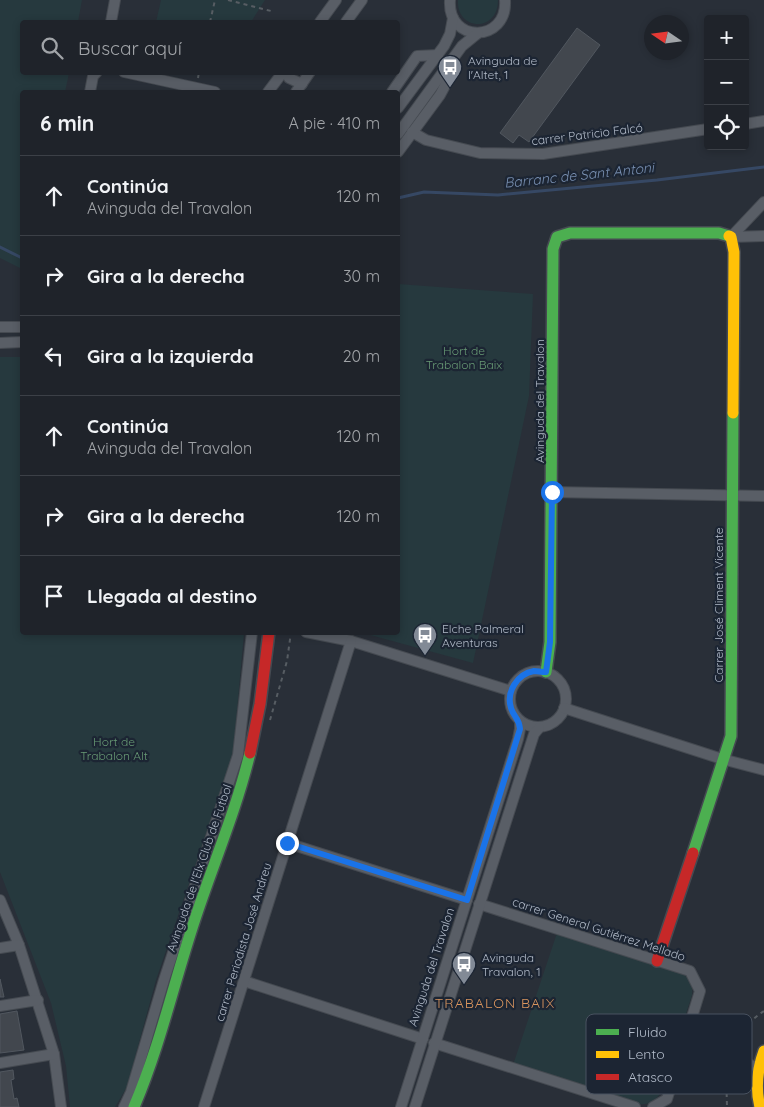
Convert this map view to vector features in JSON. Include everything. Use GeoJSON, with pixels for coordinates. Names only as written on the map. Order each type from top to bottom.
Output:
{"type":"FeatureCollection","features":[{"type":"Feature","properties":{"kind":"main road","name":"Avinguda del Travalon"},"geometry":{"type":"LineString","coordinates":[[546,672],[550,642],[553,249],[557,237],[570,232],[719,233],[731,237]]}},
{"type":"Feature","properties":{"kind":"main road","name":"Carrer José Climent Vicente"},"geometry":{"type":"LineString","coordinates":[[657,961],[731,736],[734,252],[731,237]]}},
{"type":"Feature","properties":{"kind":"main road","name":"Avinguda de l'Elx Club de Futbol"},"geometry":{"type":"LineString","coordinates":[[134,1107],[148,1073],[195,918],[244,776],[258,721],[269,635]]}},
{"type":"Feature","properties":{"kind":"main road"},"geometry":{"type":"LineString","coordinates":[[760,1107],[756,1096],[756,1081],[758,1067],[764,1051]]}},
{"type":"Feature","properties":{"kind":"main road"},"geometry":{"type":"LineString","coordinates":[[750,1107],[756,1096]]}},
{"type":"Feature","properties":{"kind":"street"},"geometry":{"type":"LineString","coordinates":[[111,20],[115,0]]}},
{"type":"Feature","properties":{"kind":"street"},"geometry":{"type":"LineString","coordinates":[[321,20],[336,0]]}},
{"type":"Feature","properties":{"kind":"street"},"geometry":{"type":"LineString","coordinates":[[347,20],[362,0]]}},
{"type":"Feature","properties":{"kind":"street"},"geometry":{"type":"LineString","coordinates":[[450,0],[453,18],[461,28],[478,33]]}},
{"type":"Feature","properties":{"kind":"street"},"geometry":{"type":"LineString","coordinates":[[400,131],[462,46],[478,33],[492,29],[501,20],[506,7],[505,0]]}},
{"type":"Feature","properties":{"kind":"street"},"geometry":{"type":"LineString","coordinates":[[400,105],[438,55],[450,34],[453,18]]}},
{"type":"Feature","properties":{"kind":"street"},"geometry":{"type":"LineString","coordinates":[[393,90],[417,56],[438,55]]}},
{"type":"Feature","properties":{"kind":"street"},"geometry":{"type":"LineString","coordinates":[[400,149],[440,95],[447,82],[447,68]]}},
{"type":"Feature","properties":{"kind":"street"},"geometry":{"type":"LineString","coordinates":[[90,90],[94,75]]}},
{"type":"Feature","properties":{"kind":"street"},"geometry":{"type":"LineString","coordinates":[[138,75],[206,90]]}},
{"type":"Feature","properties":{"kind":"street"},"geometry":{"type":"LineString","coordinates":[[270,90],[282,75]]}},
{"type":"Feature","properties":{"kind":"street"},"geometry":{"type":"LineString","coordinates":[[287,75],[299,88],[308,75]]}},
{"type":"Feature","properties":{"kind":"street"},"geometry":{"type":"LineString","coordinates":[[749,123],[764,121]]}},
{"type":"Feature","properties":{"kind":"street","name":"carrer Patricio Falcó"},"geometry":{"type":"LineString","coordinates":[[412,132],[426,140],[480,153],[543,154],[704,130]]}},
{"type":"Feature","properties":{"kind":"street"},"geometry":{"type":"LineString","coordinates":[[731,237],[764,202]]}},
{"type":"Feature","properties":{"kind":"street"},"geometry":{"type":"LineString","coordinates":[[731,237],[764,236]]}},
{"type":"Feature","properties":{"kind":"street"},"geometry":{"type":"LineString","coordinates":[[0,328],[20,327]]}},
{"type":"Feature","properties":{"kind":"street"},"geometry":{"type":"LineString","coordinates":[[0,343],[20,342]]}},
{"type":"Feature","properties":{"kind":"street"},"geometry":{"type":"LineString","coordinates":[[552,492],[764,496]]}},
{"type":"Feature","properties":{"kind":"street","name":"Avinguda de l'Elx Club de Futbol"},"geometry":{"type":"LineString","coordinates":[[124,1107],[131,1092],[164,980],[238,755],[252,635]]}},
{"type":"Feature","properties":{"kind":"street"},"geometry":{"type":"LineString","coordinates":[[321,635],[351,641],[511,691]]}},
{"type":"Feature","properties":{"kind":"street","name":"carrer Periodista José Andreu"},"geometry":{"type":"LineString","coordinates":[[204,1107],[351,641]]}},
{"type":"Feature","properties":{"kind":"street"},"geometry":{"type":"LineString","coordinates":[[534,671],[546,672],[556,678],[562,686],[566,697],[564,708],[560,717],[554,723],[539,728],[527,726],[514,714],[510,706],[511,691],[515,682],[522,676],[534,671]]}},
{"type":"Feature","properties":{"kind":"street"},"geometry":{"type":"LineString","coordinates":[[564,708],[722,759],[764,770]]}},
{"type":"Feature","properties":{"kind":"street","name":"Avinguda del Travalon"},"geometry":{"type":"LineString","coordinates":[[401,1107],[518,739],[520,721]]}},
{"type":"Feature","properties":{"kind":"street"},"geometry":{"type":"LineString","coordinates":[[415,1107],[534,734],[539,728]]}},
{"type":"Feature","properties":{"kind":"street"},"geometry":{"type":"LineString","coordinates":[[287,843],[467,900]]}},
{"type":"Feature","properties":{"kind":"street"},"geometry":{"type":"LineString","coordinates":[[0,900],[19,945],[54,1054],[61,1107]]}},
{"type":"Feature","properties":{"kind":"street","name":"carrer General Gutiérrez Mellado"},"geometry":{"type":"LineString","coordinates":[[479,904],[690,971],[700,991],[693,1014]]}},
{"type":"Feature","properties":{"kind":"street"},"geometry":{"type":"LineString","coordinates":[[0,948],[19,945]]}},
{"type":"Feature","properties":{"kind":"street"},"geometry":{"type":"LineString","coordinates":[[244,982],[422,1039]]}},
{"type":"Feature","properties":{"kind":"street"},"geometry":{"type":"LineString","coordinates":[[0,1006],[38,1000]]}},
{"type":"Feature","properties":{"kind":"street"},"geometry":{"type":"LineString","coordinates":[[434,1043],[614,1104],[635,1107]]}},
{"type":"Feature","properties":{"kind":"street"},"geometry":{"type":"LineString","coordinates":[[0,1063],[54,1054]]}},
{"type":"Feature","properties":{"kind":"street"},"geometry":{"type":"LineString","coordinates":[[752,1065],[758,1067]]}},
{"type":"Feature","properties":{"kind":"street","name":"carrer General Gutiérrez Mellado"},"geometry":{"type":"LineString","coordinates":[[653,1107],[667,1099],[669,1094]]}},
{"type":"Feature","properties":{"kind":"path"},"geometry":{"type":"LineString","coordinates":[[210,20],[214,0]]}},
{"type":"Feature","properties":{"kind":"path"},"geometry":{"type":"LineString","coordinates":[[228,0],[271,10]]}},
{"type":"Feature","properties":{"kind":"green space"},"geometry":{"type":"Polygon","coordinates":[[[0,0],[82,0],[78,20],[20,20],[20,75],[69,75],[65,90],[20,90],[20,268],[0,258],[0,0]]]}},
{"type":"Feature","properties":{"kind":"green space"},"geometry":{"type":"Polygon","coordinates":[[[161,0],[265,0],[252,20],[156,20],[161,0]]]}},
{"type":"Feature","properties":{"kind":"green space"},"geometry":{"type":"Polygon","coordinates":[[[458,0],[498,0],[496,11],[491,18],[485,23],[477,24],[463,18],[459,10],[458,0]]]}},
{"type":"Feature","properties":{"kind":"green space","name":"Hort de Trabalon Baix"},"geometry":{"type":"Polygon","coordinates":[[[400,284],[533,294],[529,396],[473,663],[370,635],[400,635],[400,284]]]}},
{"type":"Feature","properties":{"kind":"green space","name":"Hort de Trabalon Alt"},"geometry":{"type":"Polygon","coordinates":[[[0,357],[20,357],[20,635],[244,635],[233,755],[156,980],[127,1087],[115,1107],[70,1107],[66,1066],[51,1003],[0,872],[0,357]]]}},
{"type":"Feature","properties":{"kind":"green space"},"geometry":{"type":"Polygon","coordinates":[[[557,933],[684,974],[689,981],[692,995],[686,1014],[586,1014],[586,1088],[513,1065],[557,933]]]}},
{"type":"Feature","properties":{"kind":"green space"},"geometry":{"type":"Polygon","coordinates":[[[606,1094],[659,1094],[651,1102],[638,1104],[606,1094]]]}},
{"type":"Feature","properties":{"kind":"building"},"geometry":{"type":"Polygon","coordinates":[[[577,28],[600,45],[529,142],[519,135],[513,143],[500,133],[577,28]]]}},
{"type":"Feature","properties":{"kind":"building"},"geometry":{"type":"Polygon","coordinates":[[[0,979],[4,997],[0,997],[0,979]]]}},
{"type":"Feature","properties":{"kind":"building"},"geometry":{"type":"Polygon","coordinates":[[[17,1011],[24,1050],[0,1053],[0,1014],[17,1011]]]}},
{"type":"Feature","properties":{"kind":"building"},"geometry":{"type":"Polygon","coordinates":[[[13,1070],[14,1079],[11,1080],[14,1099],[17,1098],[19,1107],[0,1107],[0,1072],[13,1070]]]}},
{"type":"Feature","properties":{"kind":"waterway","name":"Barranc de Sant Antoni"},"geometry":{"type":"LineString","coordinates":[[400,198],[424,192],[498,195],[657,180],[764,167]]}},
{"type":"Feature","properties":{"kind":"waterway","name":"Barranc de Sant Antoni"},"geometry":{"type":"LineString","coordinates":[[0,247],[20,257]]}},
{"type":"Feature","properties":{"kind":"traffic: fast"},"geometry":{"type":"LineString","coordinates":[[546,672],[550,642],[553,249],[557,237],[570,233],[719,233],[729,236]]}},
{"type":"Feature","properties":{"kind":"traffic: fast"},"geometry":{"type":"LineString","coordinates":[[693,853],[731,736],[733,413]]}},
{"type":"Feature","properties":{"kind":"traffic: fast"},"geometry":{"type":"LineString","coordinates":[[134,1107],[152,1061],[187,943],[231,817],[250,753]]}},
{"type":"Feature","properties":{"kind":"traffic: slow"},"geometry":{"type":"LineString","coordinates":[[729,236],[731,237],[734,252],[733,413]]}},
{"type":"Feature","properties":{"kind":"traffic: slow"},"geometry":{"type":"LineString","coordinates":[[760,1107],[758,1079],[764,1051]]}},
{"type":"Feature","properties":{"kind":"traffic: jam"},"geometry":{"type":"LineString","coordinates":[[250,753],[260,704],[269,635]]}},
{"type":"Feature","properties":{"kind":"traffic: jam"},"geometry":{"type":"LineString","coordinates":[[657,961],[693,853]]}},
{"type":"Feature","properties":{"kind":"place","name":"Avinguda de l'Altet, 1"},"geometry":{"type":"Point","coordinates":[450,88]}},
{"type":"Feature","properties":{"kind":"place","name":"Elche Palmeral Aventuras"},"geometry":{"type":"Point","coordinates":[425,656]}},
{"type":"Feature","properties":{"kind":"place","name":"Avinguda Travalon, 1"},"geometry":{"type":"Point","coordinates":[464,985]}},
{"type":"Feature","properties":{"kind":"district","name":"TRABALON BAIX"},"geometry":{"type":"Point","coordinates":[495,1003]}},
{"type":"Feature","properties":{"kind":"route"},"geometry":{"type":"LineString","coordinates":[[287,843],[467,900],[518,739],[520,721],[510,706],[509,698],[511,691],[515,682],[522,676],[534,671],[546,672],[550,642],[552,492]]}}]}
